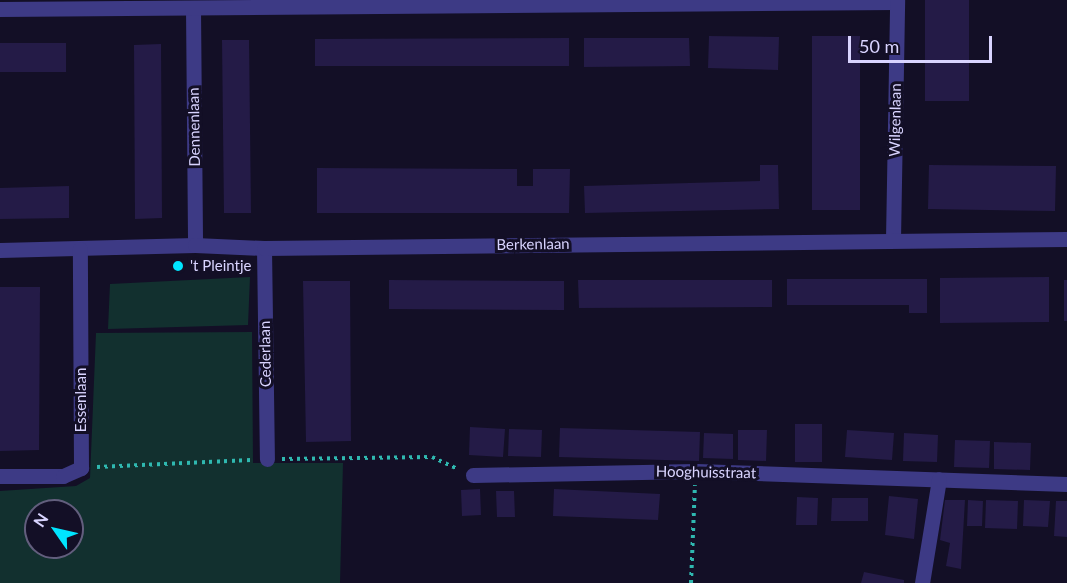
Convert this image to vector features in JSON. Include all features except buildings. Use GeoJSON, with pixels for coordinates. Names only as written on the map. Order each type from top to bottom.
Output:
{"type":"FeatureCollection","features":[{"type":"Feature","properties":{"kind":"street"},"geometry":{"type":"LineString","coordinates":[[0,9],[423,3],[897,1]]}},
{"type":"Feature","properties":{"kind":"street","name":"Wilgenlaan"},"geometry":{"type":"LineString","coordinates":[[893,239],[897,1]]}},
{"type":"Feature","properties":{"kind":"street","name":"Dennenlaan"},"geometry":{"type":"LineString","coordinates":[[193,8],[195,245]]}},
{"type":"Feature","properties":{"kind":"street","name":"Berkenlaan"},"geometry":{"type":"LineString","coordinates":[[0,250],[195,245],[264,248],[893,239],[1067,239]]}},
{"type":"Feature","properties":{"kind":"street","name":"Cederlaan"},"geometry":{"type":"LineString","coordinates":[[264,248],[267,459]]}},
{"type":"Feature","properties":{"kind":"street","name":"Essenlaan"},"geometry":{"type":"LineString","coordinates":[[80,249],[81,468]]}},
{"type":"Feature","properties":{"kind":"street"},"geometry":{"type":"LineString","coordinates":[[0,476],[63,476],[81,468]]}},
{"type":"Feature","properties":{"kind":"street","name":"Hooghuisstraat"},"geometry":{"type":"LineString","coordinates":[[473,475],[696,471],[1067,484]]}},
{"type":"Feature","properties":{"kind":"street"},"geometry":{"type":"LineString","coordinates":[[922,583],[939,480]]}},
{"type":"Feature","properties":{"kind":"path"},"geometry":{"type":"LineString","coordinates":[[81,468],[267,459],[432,457],[473,475]]}},
{"type":"Feature","properties":{"kind":"path"},"geometry":{"type":"LineString","coordinates":[[691,583],[696,471]]}},
{"type":"Feature","properties":{"kind":"green space"},"geometry":{"type":"Polygon","coordinates":[[[250,277],[248,325],[108,329],[110,284],[250,277]]]}},
{"type":"Feature","properties":{"kind":"green space"},"geometry":{"type":"Polygon","coordinates":[[[252,332],[253,463],[343,463],[340,583],[0,583],[0,491],[76,486],[90,478],[96,333],[252,332]]]}},
{"type":"Feature","properties":{"kind":"place","name":"'t Pleintje"},"geometry":{"type":"Point","coordinates":[178,266]}}]}
